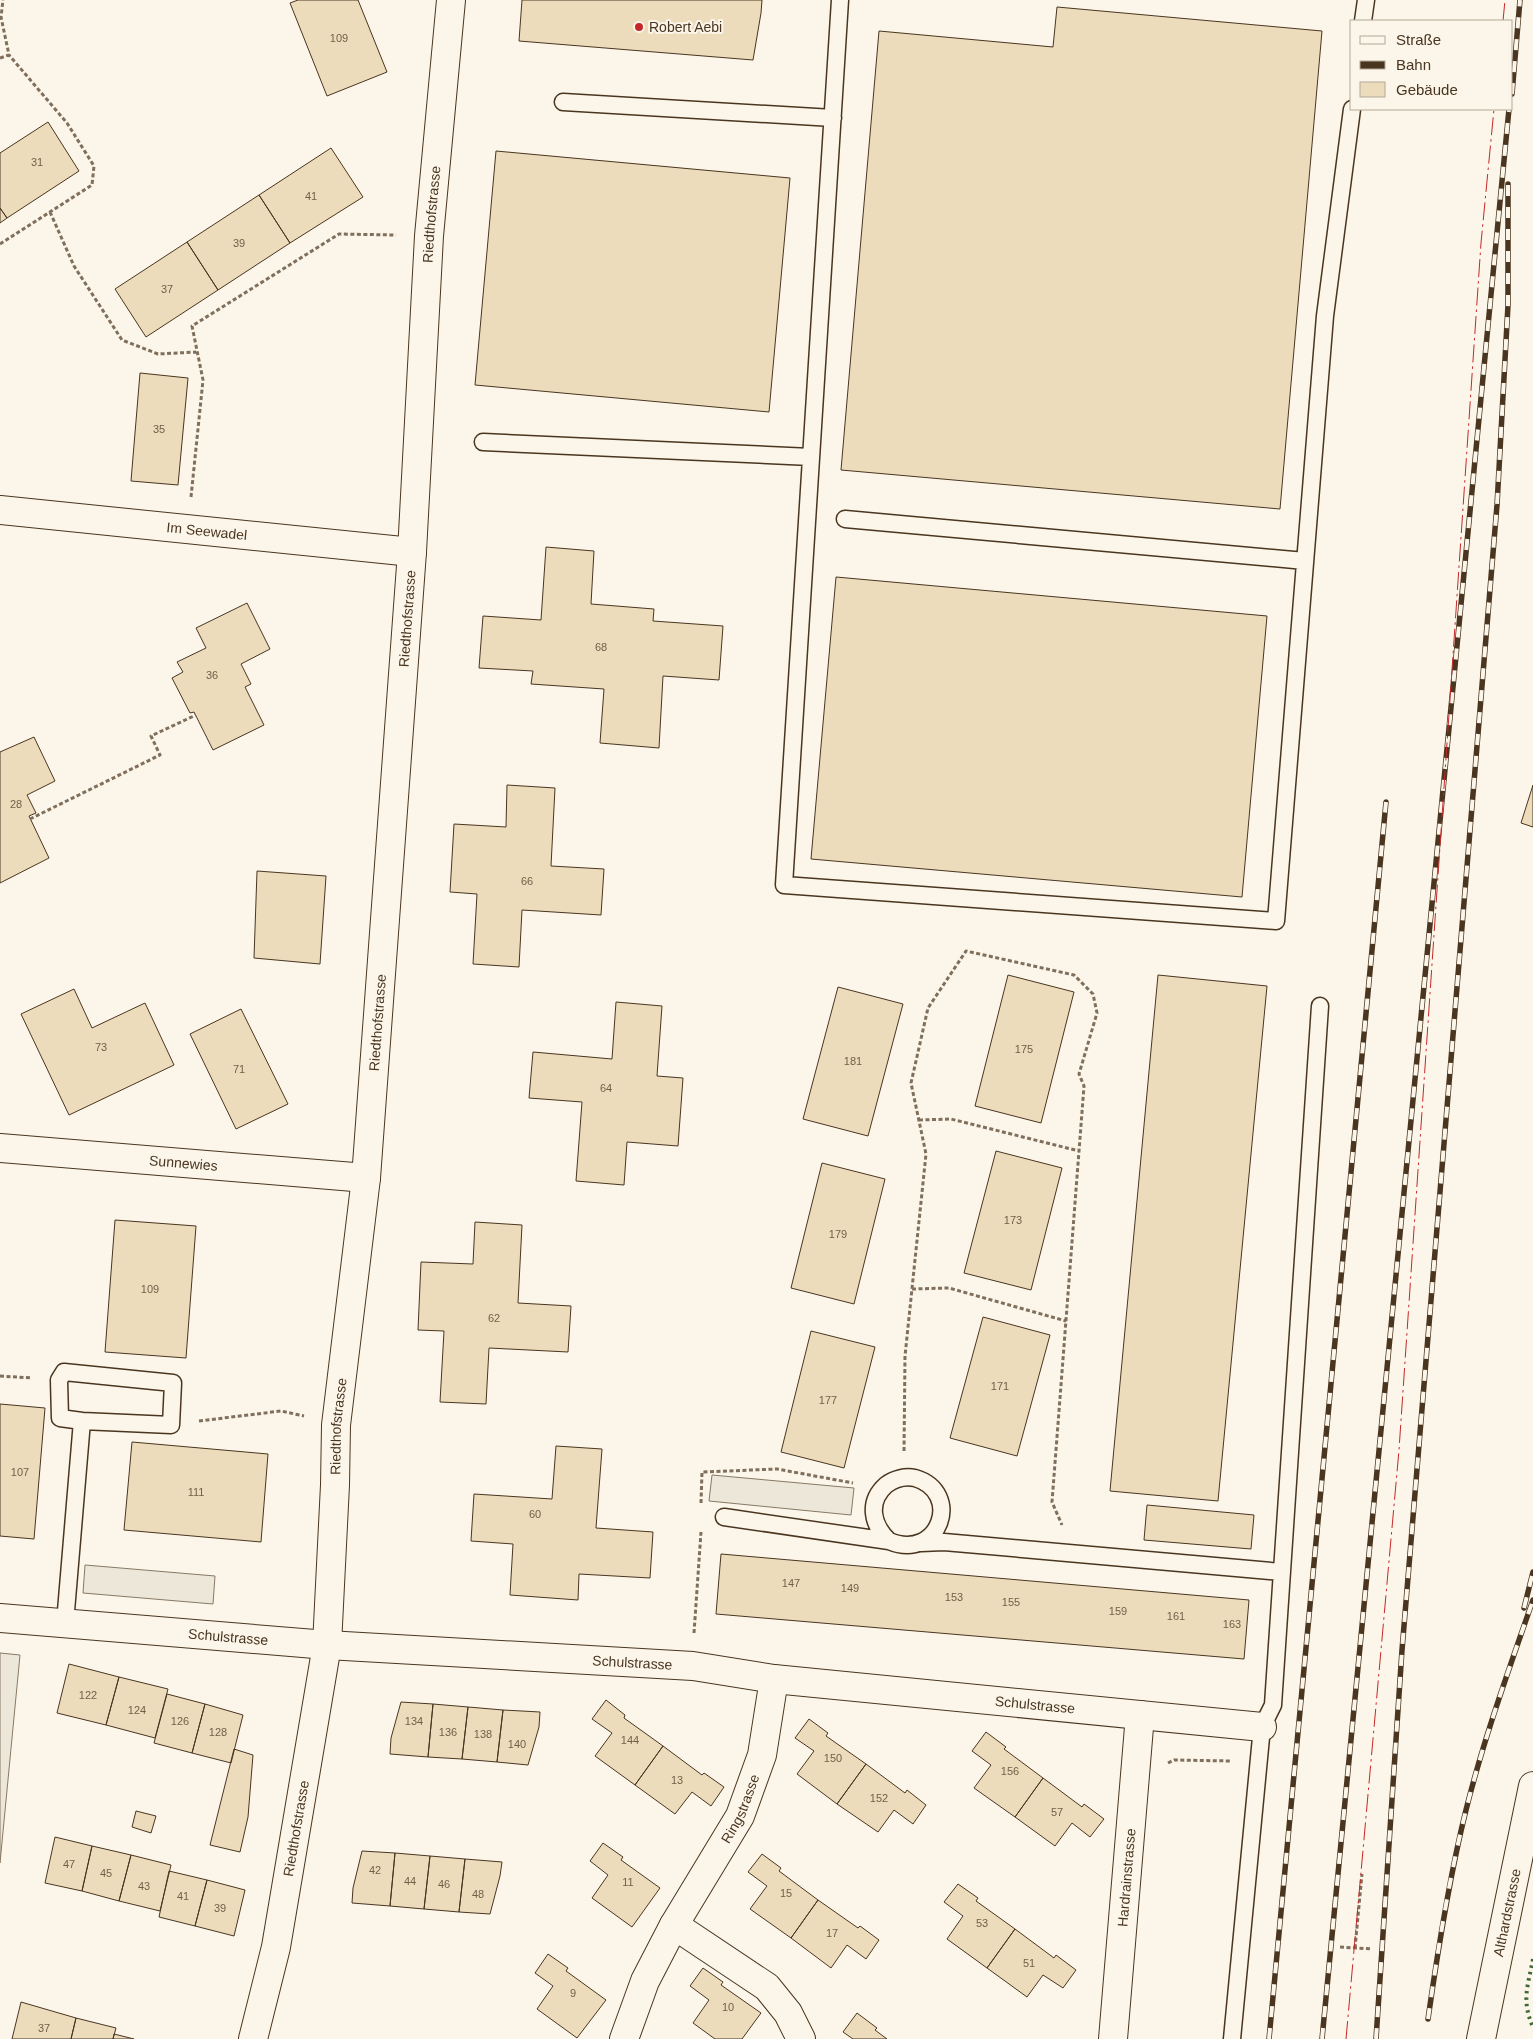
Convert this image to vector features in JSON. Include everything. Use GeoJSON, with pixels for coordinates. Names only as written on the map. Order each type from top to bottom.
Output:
{"type":"FeatureCollection","features":[{"type":"Feature","properties":{"kind":"street","name":"Riedthofstrasse"},"geometry":{"type":"LineString","coordinates":[[253,2039],[276,1947],[327,1645],[336,1425],[366,1178],[412,552],[429,236],[451,0]]}},
{"type":"Feature","properties":{"kind":"street","name":"Im Seewadel"},"geometry":{"type":"LineString","coordinates":[[0,510],[412,552]]}},
{"type":"Feature","properties":{"kind":"street","name":"Sunnewies"},"geometry":{"type":"LineString","coordinates":[[0,1148],[366,1178]]}},
{"type":"Feature","properties":{"kind":"street","name":"Schulstrasse"},"geometry":{"type":"LineString","coordinates":[[0,1618],[327,1645],[693,1666],[774,1679],[1262,1727]]}},
{"type":"Feature","properties":{"kind":"street","name":"Ringstrasse"},"geometry":{"type":"LineString","coordinates":[[624,2039],[645,1981],[674,1925],[740,1816],[762,1755],[774,1679]]}},
{"type":"Feature","properties":{"kind":"street","name":"Hardrainstrasse"},"geometry":{"type":"LineString","coordinates":[[1113,2039],[1140,1715]]}},
{"type":"Feature","properties":{"kind":"street","name":"Althardstrasse"},"geometry":{"type":"LineString","coordinates":[[1481,2039],[1533,1786]]}},
{"type":"Feature","properties":{"kind":"street"},"geometry":{"type":"LineString","coordinates":[[674,1925],[767,1987],[788,2013],[800,2039]]}},
{"type":"Feature","properties":{"kind":"lane"},"geometry":{"type":"LineString","coordinates":[[840,0],[784,885],[1276,921],[1325,316],[1352,110]]}},
{"type":"Feature","properties":{"kind":"lane"},"geometry":{"type":"LineString","coordinates":[[1363,20],[1366,0]]}},
{"type":"Feature","properties":{"kind":"lane"},"geometry":{"type":"LineString","coordinates":[[563,102],[833,118]]}},
{"type":"Feature","properties":{"kind":"lane"},"geometry":{"type":"LineString","coordinates":[[483,442],[811,456]]}},
{"type":"Feature","properties":{"kind":"lane"},"geometry":{"type":"LineString","coordinates":[[845,519],[1305,561]]}},
{"type":"Feature","properties":{"kind":"lane"},"geometry":{"type":"LineString","coordinates":[[1232,2039],[1262,1727],[1274,1705],[1320,1006]]}},
{"type":"Feature","properties":{"kind":"lane"},"geometry":{"type":"LineString","coordinates":[[64,1372],[173,1383],[171,1425],[82,1421],[60,1418],[58,1380],[64,1372]]}},
{"type":"Feature","properties":{"kind":"lane"},"geometry":{"type":"LineString","coordinates":[[66,1622],[82,1421]]}},
{"type":"Feature","properties":{"kind":"lane"},"geometry":{"type":"LineString","coordinates":[[889,1541],[875,1523],[873,1511],[875,1500],[881,1490],[890,1482],[901,1478],[912,1478],[923,1481],[933,1488],[941,1508],[941,1519],[937,1529],[922,1543]]}},
{"type":"Feature","properties":{"kind":"lane"},"geometry":{"type":"LineString","coordinates":[[724,1517],[889,1541],[900,1545],[912,1546],[922,1543],[944,1542],[1282,1572]]}},
{"type":"Feature","properties":{"kind":"path"},"geometry":{"type":"LineString","coordinates":[[0,244],[92,185],[94,166],[67,123],[10,55],[1,17],[3,0]]}},
{"type":"Feature","properties":{"kind":"path"},"geometry":{"type":"LineString","coordinates":[[0,58],[10,55]]}},
{"type":"Feature","properties":{"kind":"path"},"geometry":{"type":"LineString","coordinates":[[50,212],[74,266],[122,340],[158,354],[196,352]]}},
{"type":"Feature","properties":{"kind":"path"},"geometry":{"type":"LineString","coordinates":[[188,529],[203,380],[192,326],[339,234],[429,236]]}},
{"type":"Feature","properties":{"kind":"path"},"geometry":{"type":"LineString","coordinates":[[30,819],[160,755],[151,736],[196,715]]}},
{"type":"Feature","properties":{"kind":"path"},"geometry":{"type":"LineString","coordinates":[[904,1454],[905,1356],[926,1154],[912,1083],[928,1008],[966,952],[1074,975],[1093,994],[1097,1013],[1079,1074],[1084,1086],[1052,1502],[1074,1554]]}},
{"type":"Feature","properties":{"kind":"path"},"geometry":{"type":"LineString","coordinates":[[919,1120],[951,1119],[1079,1152]]}},
{"type":"Feature","properties":{"kind":"path"},"geometry":{"type":"LineString","coordinates":[[912,1289],[949,1288],[1066,1321]]}},
{"type":"Feature","properties":{"kind":"path"},"geometry":{"type":"LineString","coordinates":[[0,1376],[58,1380]]}},
{"type":"Feature","properties":{"kind":"path"},"geometry":{"type":"LineString","coordinates":[[171,1425],[281,1411],[336,1425]]}},
{"type":"Feature","properties":{"kind":"path"},"geometry":{"type":"LineString","coordinates":[[1164,1766],[1174,1760],[1260,1762]]}},
{"type":"Feature","properties":{"kind":"path"},"geometry":{"type":"LineString","coordinates":[[1355,1948],[1362,1874]]}},
{"type":"Feature","properties":{"kind":"path"},"geometry":{"type":"LineString","coordinates":[[1340,1947],[1372,1949]]}},
{"type":"Feature","properties":{"kind":"shaded area"},"geometry":{"type":"Polygon","coordinates":[[[712,1475],[854,1488],[851,1515],[709,1501],[712,1475]]]}},
{"type":"Feature","properties":{"kind":"shaded area"},"geometry":{"type":"Polygon","coordinates":[[[85,1565],[215,1576],[213,1604],[83,1593],[85,1565]]]}},
{"type":"Feature","properties":{"kind":"shaded area"},"geometry":{"type":"Polygon","coordinates":[[[0,1653],[20,1655],[0,1863],[0,1653]]]}},
{"type":"Feature","properties":{"kind":"building"},"geometry":{"type":"Polygon","coordinates":[[[298,0],[358,0],[387,72],[327,96],[290,3],[298,0]]]}},
{"type":"Feature","properties":{"kind":"building","name":"Robert Aebi"},"geometry":{"type":"Polygon","coordinates":[[[522,0],[762,0],[753,60],[519,41],[522,0]]]}},
{"type":"Feature","properties":{"kind":"building"},"geometry":{"type":"Polygon","coordinates":[[[1057,7],[1322,31],[1280,509],[841,470],[879,31],[1053,47],[1057,7]]]}},
{"type":"Feature","properties":{"kind":"building"},"geometry":{"type":"Polygon","coordinates":[[[48,122],[79,171],[7,218],[0,208],[0,153],[48,122]]]}},
{"type":"Feature","properties":{"kind":"building"},"geometry":{"type":"Polygon","coordinates":[[[331,148],[363,197],[290,243],[259,195],[331,148]]]}},
{"type":"Feature","properties":{"kind":"building"},"geometry":{"type":"Polygon","coordinates":[[[496,151],[790,178],[769,412],[475,385],[496,151]]]}},
{"type":"Feature","properties":{"kind":"building"},"geometry":{"type":"Polygon","coordinates":[[[259,195],[290,243],[218,290],[187,242],[259,195]]]}},
{"type":"Feature","properties":{"kind":"building"},"geometry":{"type":"Polygon","coordinates":[[[0,208],[7,218],[0,223],[0,208]]]}},
{"type":"Feature","properties":{"kind":"building"},"geometry":{"type":"Polygon","coordinates":[[[187,242],[218,290],[146,337],[115,289],[187,242]]]}},
{"type":"Feature","properties":{"kind":"building"},"geometry":{"type":"Polygon","coordinates":[[[140,373],[188,378],[178,485],[131,481],[140,373]]]}},
{"type":"Feature","properties":{"kind":"building"},"geometry":{"type":"Polygon","coordinates":[[[546,547],[594,551],[591,604],[654,609],[653,621],[723,626],[719,680],[663,676],[659,748],[600,743],[604,689],[531,684],[533,671],[479,668],[483,616],[541,620],[546,547]]]}},
{"type":"Feature","properties":{"kind":"building"},"geometry":{"type":"Polygon","coordinates":[[[836,577],[1267,616],[1242,897],[811,859],[836,577]]]}},
{"type":"Feature","properties":{"kind":"building"},"geometry":{"type":"Polygon","coordinates":[[[247,603],[270,649],[241,664],[251,684],[245,687],[264,725],[213,750],[194,712],[190,713],[172,678],[183,672],[177,662],[206,648],[196,628],[247,603]]]}},
{"type":"Feature","properties":{"kind":"building"},"geometry":{"type":"Polygon","coordinates":[[[34,737],[55,781],[27,795],[36,813],[29,816],[49,858],[0,883],[0,752],[34,737]]]}},
{"type":"Feature","properties":{"kind":"building"},"geometry":{"type":"Polygon","coordinates":[[[507,785],[555,788],[551,866],[604,869],[601,915],[522,910],[519,967],[473,964],[477,894],[450,892],[454,824],[506,827],[507,785]]]}},
{"type":"Feature","properties":{"kind":"building"},"geometry":{"type":"Polygon","coordinates":[[[1533,785],[1533,827],[1521,823],[1533,785]]]}},
{"type":"Feature","properties":{"kind":"building"},"geometry":{"type":"Polygon","coordinates":[[[257,871],[326,876],[320,964],[254,958],[257,871]]]}},
{"type":"Feature","properties":{"kind":"building"},"geometry":{"type":"Polygon","coordinates":[[[1008,975],[1074,992],[1041,1123],[975,1106],[1008,975]]]}},
{"type":"Feature","properties":{"kind":"building"},"geometry":{"type":"Polygon","coordinates":[[[1158,975],[1267,986],[1218,1501],[1110,1491],[1158,975]]]}},
{"type":"Feature","properties":{"kind":"building"},"geometry":{"type":"Polygon","coordinates":[[[838,987],[903,1004],[868,1136],[803,1119],[838,987]]]}},
{"type":"Feature","properties":{"kind":"building"},"geometry":{"type":"Polygon","coordinates":[[[74,989],[92,1028],[145,1003],[174,1065],[69,1115],[21,1014],[74,989]]]}},
{"type":"Feature","properties":{"kind":"building"},"geometry":{"type":"Polygon","coordinates":[[[616,1002],[662,1006],[657,1076],[683,1078],[678,1146],[627,1142],[624,1185],[576,1181],[582,1102],[529,1098],[533,1052],[612,1059],[616,1002]]]}},
{"type":"Feature","properties":{"kind":"building"},"geometry":{"type":"Polygon","coordinates":[[[241,1009],[288,1104],[236,1129],[190,1034],[241,1009]]]}},
{"type":"Feature","properties":{"kind":"building"},"geometry":{"type":"Polygon","coordinates":[[[996,1151],[1062,1168],[1031,1290],[964,1273],[996,1151]]]}},
{"type":"Feature","properties":{"kind":"building"},"geometry":{"type":"Polygon","coordinates":[[[822,1163],[885,1179],[854,1304],[791,1288],[822,1163]]]}},
{"type":"Feature","properties":{"kind":"building"},"geometry":{"type":"Polygon","coordinates":[[[115,1220],[196,1226],[186,1358],[105,1352],[115,1220]]]}},
{"type":"Feature","properties":{"kind":"building"},"geometry":{"type":"Polygon","coordinates":[[[475,1222],[522,1225],[518,1303],[571,1306],[568,1352],[489,1348],[486,1404],[440,1402],[444,1331],[418,1330],[421,1262],[473,1264],[475,1222]]]}},
{"type":"Feature","properties":{"kind":"building"},"geometry":{"type":"Polygon","coordinates":[[[983,1317],[1050,1335],[1017,1456],[950,1438],[983,1317]]]}},
{"type":"Feature","properties":{"kind":"building"},"geometry":{"type":"Polygon","coordinates":[[[811,1331],[875,1347],[844,1468],[781,1452],[811,1331]]]}},
{"type":"Feature","properties":{"kind":"building"},"geometry":{"type":"Polygon","coordinates":[[[0,1404],[45,1408],[34,1539],[0,1536],[0,1404]]]}},
{"type":"Feature","properties":{"kind":"building"},"geometry":{"type":"Polygon","coordinates":[[[132,1442],[268,1454],[261,1542],[124,1530],[132,1442]]]}},
{"type":"Feature","properties":{"kind":"building"},"geometry":{"type":"Polygon","coordinates":[[[556,1446],[602,1449],[596,1528],[653,1532],[650,1578],[579,1574],[578,1600],[510,1595],[513,1544],[471,1541],[474,1494],[552,1499],[556,1446]]]}},
{"type":"Feature","properties":{"kind":"building"},"geometry":{"type":"Polygon","coordinates":[[[1147,1505],[1254,1515],[1251,1549],[1144,1540],[1147,1505]]]}},
{"type":"Feature","properties":{"kind":"building"},"geometry":{"type":"Polygon","coordinates":[[[721,1554],[1249,1600],[1244,1659],[716,1614],[721,1554]]]}},
{"type":"Feature","properties":{"kind":"building"},"geometry":{"type":"Polygon","coordinates":[[[69,1664],[119,1677],[106,1725],[57,1713],[69,1664]]]}},
{"type":"Feature","properties":{"kind":"building"},"geometry":{"type":"Polygon","coordinates":[[[119,1677],[168,1689],[155,1738],[106,1725],[119,1677]]]}},
{"type":"Feature","properties":{"kind":"building"},"geometry":{"type":"Polygon","coordinates":[[[167,1694],[205,1704],[192,1753],[154,1743],[167,1694]]]}},
{"type":"Feature","properties":{"kind":"building"},"geometry":{"type":"Polygon","coordinates":[[[606,1700],[625,1715],[624,1718],[663,1746],[635,1785],[595,1756],[612,1733],[592,1719],[606,1700]]]}},
{"type":"Feature","properties":{"kind":"building"},"geometry":{"type":"Polygon","coordinates":[[[401,1702],[433,1704],[428,1757],[390,1754],[391,1738],[401,1702]]]}},
{"type":"Feature","properties":{"kind":"building"},"geometry":{"type":"Polygon","coordinates":[[[205,1704],[243,1715],[231,1763],[192,1753],[205,1704]]]}},
{"type":"Feature","properties":{"kind":"building"},"geometry":{"type":"Polygon","coordinates":[[[433,1704],[468,1707],[462,1759],[428,1757],[433,1704]]]}},
{"type":"Feature","properties":{"kind":"building"},"geometry":{"type":"Polygon","coordinates":[[[468,1707],[503,1710],[497,1762],[462,1759],[468,1707]]]}},
{"type":"Feature","properties":{"kind":"building"},"geometry":{"type":"Polygon","coordinates":[[[503,1710],[540,1712],[539,1727],[528,1765],[497,1762],[503,1710]]]}},
{"type":"Feature","properties":{"kind":"building"},"geometry":{"type":"Polygon","coordinates":[[[809,1719],[828,1733],[826,1736],[866,1764],[837,1804],[797,1774],[814,1751],[795,1738],[809,1719]]]}},
{"type":"Feature","properties":{"kind":"building"},"geometry":{"type":"Polygon","coordinates":[[[986,1732],[1006,1747],[1004,1749],[1043,1778],[1015,1817],[974,1788],[991,1765],[972,1751],[986,1732]]]}},
{"type":"Feature","properties":{"kind":"building"},"geometry":{"type":"Polygon","coordinates":[[[663,1746],[702,1775],[704,1773],[724,1787],[711,1806],[692,1792],[675,1814],[635,1785],[663,1746]]]}},
{"type":"Feature","properties":{"kind":"building"},"geometry":{"type":"Polygon","coordinates":[[[234,1749],[253,1755],[248,1817],[240,1852],[210,1845],[234,1749]]]}},
{"type":"Feature","properties":{"kind":"building"},"geometry":{"type":"Polygon","coordinates":[[[866,1764],[905,1793],[907,1790],[926,1805],[913,1824],[894,1810],[878,1832],[837,1804],[866,1764]]]}},
{"type":"Feature","properties":{"kind":"building"},"geometry":{"type":"Polygon","coordinates":[[[1043,1778],[1082,1807],[1084,1804],[1104,1819],[1090,1837],[1072,1823],[1055,1846],[1015,1817],[1043,1778]]]}},
{"type":"Feature","properties":{"kind":"building"},"geometry":{"type":"Polygon","coordinates":[[[136,1811],[156,1816],[151,1833],[132,1827],[136,1811]]]}},
{"type":"Feature","properties":{"kind":"building"},"geometry":{"type":"Polygon","coordinates":[[[55,1837],[92,1846],[82,1891],[45,1883],[55,1837]]]}},
{"type":"Feature","properties":{"kind":"building"},"geometry":{"type":"Polygon","coordinates":[[[603,1843],[623,1857],[621,1860],[660,1888],[632,1927],[592,1898],[608,1875],[590,1861],[603,1843]]]}},
{"type":"Feature","properties":{"kind":"building"},"geometry":{"type":"Polygon","coordinates":[[[92,1846],[131,1855],[119,1901],[82,1891],[92,1846]]]}},
{"type":"Feature","properties":{"kind":"building"},"geometry":{"type":"Polygon","coordinates":[[[362,1851],[395,1853],[390,1906],[352,1903],[353,1888],[362,1851]]]}},
{"type":"Feature","properties":{"kind":"building"},"geometry":{"type":"Polygon","coordinates":[[[395,1853],[430,1856],[424,1909],[390,1906],[395,1853]]]}},
{"type":"Feature","properties":{"kind":"building"},"geometry":{"type":"Polygon","coordinates":[[[762,1854],[781,1868],[779,1871],[818,1900],[791,1938],[750,1909],[767,1886],[748,1872],[762,1854]]]}},
{"type":"Feature","properties":{"kind":"building"},"geometry":{"type":"Polygon","coordinates":[[[131,1855],[171,1865],[160,1911],[119,1901],[131,1855]]]}},
{"type":"Feature","properties":{"kind":"building"},"geometry":{"type":"Polygon","coordinates":[[[430,1856],[465,1859],[459,1912],[424,1909],[430,1856]]]}},
{"type":"Feature","properties":{"kind":"building"},"geometry":{"type":"Polygon","coordinates":[[[465,1859],[502,1862],[490,1914],[459,1912],[465,1859]]]}},
{"type":"Feature","properties":{"kind":"building"},"geometry":{"type":"Polygon","coordinates":[[[169,1871],[207,1880],[195,1926],[159,1917],[169,1871]]]}},
{"type":"Feature","properties":{"kind":"building"},"geometry":{"type":"Polygon","coordinates":[[[207,1880],[245,1890],[234,1936],[195,1926],[207,1880]]]}},
{"type":"Feature","properties":{"kind":"building"},"geometry":{"type":"Polygon","coordinates":[[[958,1884],[978,1898],[976,1901],[1015,1929],[987,1968],[947,1939],[963,1916],[944,1902],[958,1884]]]}},
{"type":"Feature","properties":{"kind":"building"},"geometry":{"type":"Polygon","coordinates":[[[818,1900],[879,1940],[866,1959],[847,1945],[831,1968],[791,1938],[818,1900]]]}},
{"type":"Feature","properties":{"kind":"building"},"geometry":{"type":"Polygon","coordinates":[[[1015,1929],[1054,1958],[1056,1955],[1076,1970],[1063,1988],[1043,1975],[1027,1997],[987,1968],[1015,1929]]]}},
{"type":"Feature","properties":{"kind":"building"},"geometry":{"type":"Polygon","coordinates":[[[548,1954],[568,1968],[566,1971],[606,2000],[577,2038],[537,2009],[553,1986],[535,1973],[548,1954]]]}},
{"type":"Feature","properties":{"kind":"building"},"geometry":{"type":"Polygon","coordinates":[[[703,1968],[723,1982],[721,1985],[761,2013],[742,2039],[715,2039],[693,2023],[709,2000],[690,1986],[703,1968]]]}},
{"type":"Feature","properties":{"kind":"building"},"geometry":{"type":"Polygon","coordinates":[[[21,2002],[76,2018],[71,2039],[12,2039],[21,2002]]]}},
{"type":"Feature","properties":{"kind":"building"},"geometry":{"type":"Polygon","coordinates":[[[857,2013],[877,2028],[875,2030],[887,2039],[853,2039],[843,2032],[857,2013]]]}},
{"type":"Feature","properties":{"kind":"building"},"geometry":{"type":"Polygon","coordinates":[[[76,2018],[116,2028],[113,2039],[71,2039],[76,2018]]]}},
{"type":"Feature","properties":{"kind":"building"},"geometry":{"type":"Polygon","coordinates":[[[114,2034],[134,2039],[113,2039],[114,2034]]]}},
{"type":"Feature","properties":{"kind":"railway"},"geometry":{"type":"LineString","coordinates":[[1513,82],[1520,0]]}},
{"type":"Feature","properties":{"kind":"railway"},"geometry":{"type":"LineString","coordinates":[[1322,2039],[1509,110]]}},
{"type":"Feature","properties":{"kind":"railway"},"geometry":{"type":"LineString","coordinates":[[1376,2039],[1402,1650],[1497,505],[1508,305],[1508,184]]}},
{"type":"Feature","properties":{"kind":"railway"},"geometry":{"type":"LineString","coordinates":[[1269,2039],[1386,802]]}},
{"type":"Feature","properties":{"kind":"railway"},"geometry":{"type":"LineString","coordinates":[[1524,1608],[1533,1572]]}},
{"type":"Feature","properties":{"kind":"railway"},"geometry":{"type":"LineString","coordinates":[[1428,2019],[1444,1914],[1466,1810],[1489,1730],[1533,1600]]}},
{"type":"Feature","properties":{"kind":"hedge"},"geometry":{"type":"LineString","coordinates":[[1533,1959],[1526,2001],[1533,2027]]}},
{"type":"Feature","properties":{"kind":"power"},"geometry":{"type":"LineString","coordinates":[[1503,20],[1505,0]]}},
{"type":"Feature","properties":{"kind":"power"},"geometry":{"type":"LineString","coordinates":[[1346,2039],[1399,1450],[1481,243],[1494,110]]}},
{"type":"Feature","properties":{"kind":"place","name":"Robert Aebi"},"geometry":{"type":"Point","coordinates":[639,27]}}]}
